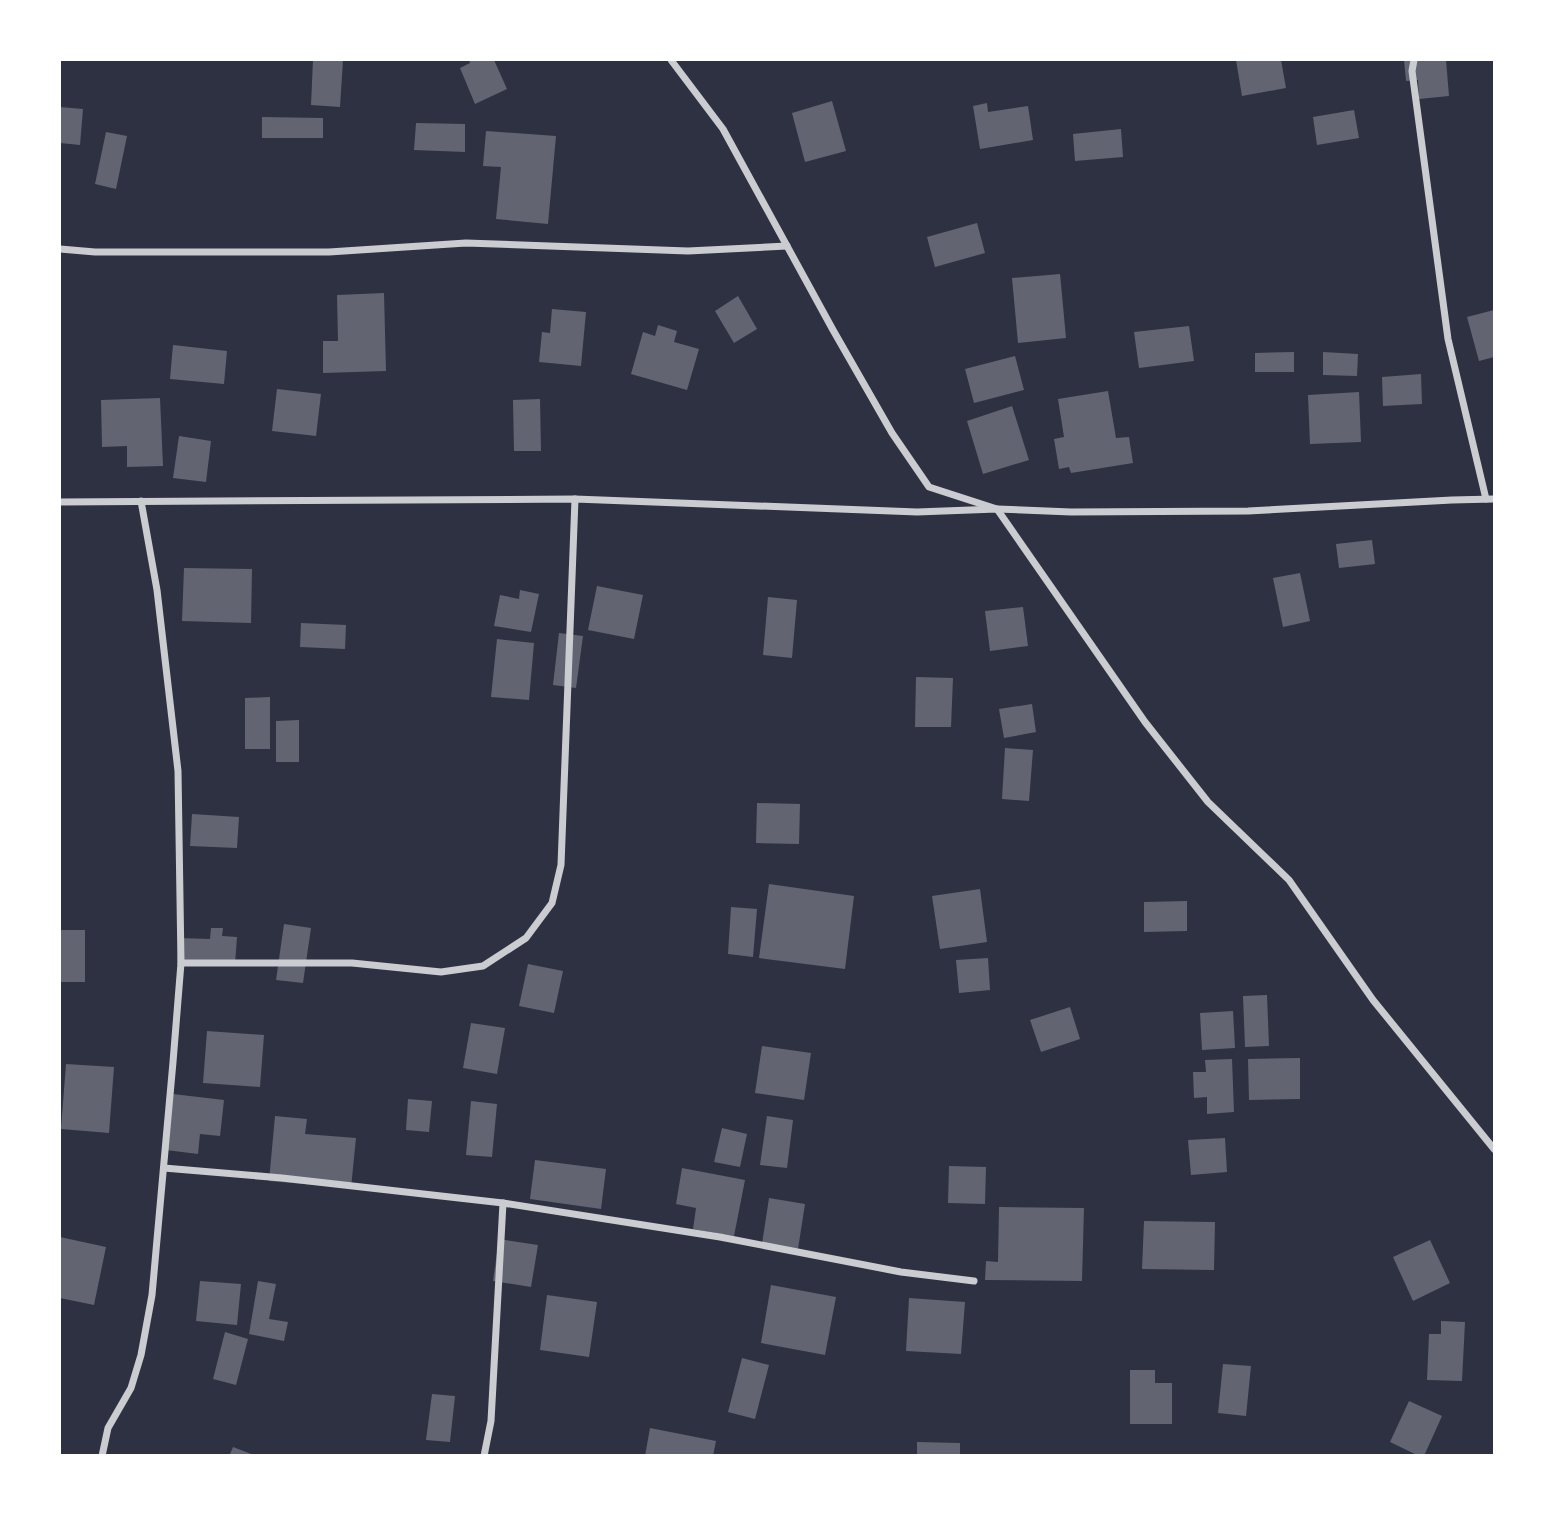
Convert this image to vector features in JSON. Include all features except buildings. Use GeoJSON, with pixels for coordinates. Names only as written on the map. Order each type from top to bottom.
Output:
{"type":"FeatureCollection","features":[{"type":"Feature","properties":{"kind":"street"},"geometry":{"type":"LineString","coordinates":[[671,60],[723,129],[892,433],[929,487],[997,509],[1145,722],[1208,802],[1289,880],[1373,1000],[1494,1149]]}},
{"type":"Feature","properties":{"kind":"street"},"geometry":{"type":"LineString","coordinates":[[60,502],[575,499],[917,512],[997,509],[1071,512],[1248,511],[1490,499],[1448,339],[1412,71],[1414,60]]}},
{"type":"Feature","properties":{"kind":"street"},"geometry":{"type":"LineString","coordinates":[[60,249],[95,252],[329,252],[466,243],[688,251],[787,246]]}},
{"type":"Feature","properties":{"kind":"street"},"geometry":{"type":"LineString","coordinates":[[181,963],[352,963],[441,972],[483,966],[526,938],[552,903],[561,865],[575,499]]}},
{"type":"Feature","properties":{"kind":"street"},"geometry":{"type":"LineString","coordinates":[[102,1455],[108,1428],[131,1388],[141,1355],[152,1295],[181,963],[178,771],[158,590],[141,501]]}},
{"type":"Feature","properties":{"kind":"street"},"geometry":{"type":"LineString","coordinates":[[164,1168],[282,1178],[503,1203],[720,1237],[901,1272],[974,1281]]}},
{"type":"Feature","properties":{"kind":"street"},"geometry":{"type":"LineString","coordinates":[[484,1455],[491,1421],[503,1203]]}}]}
